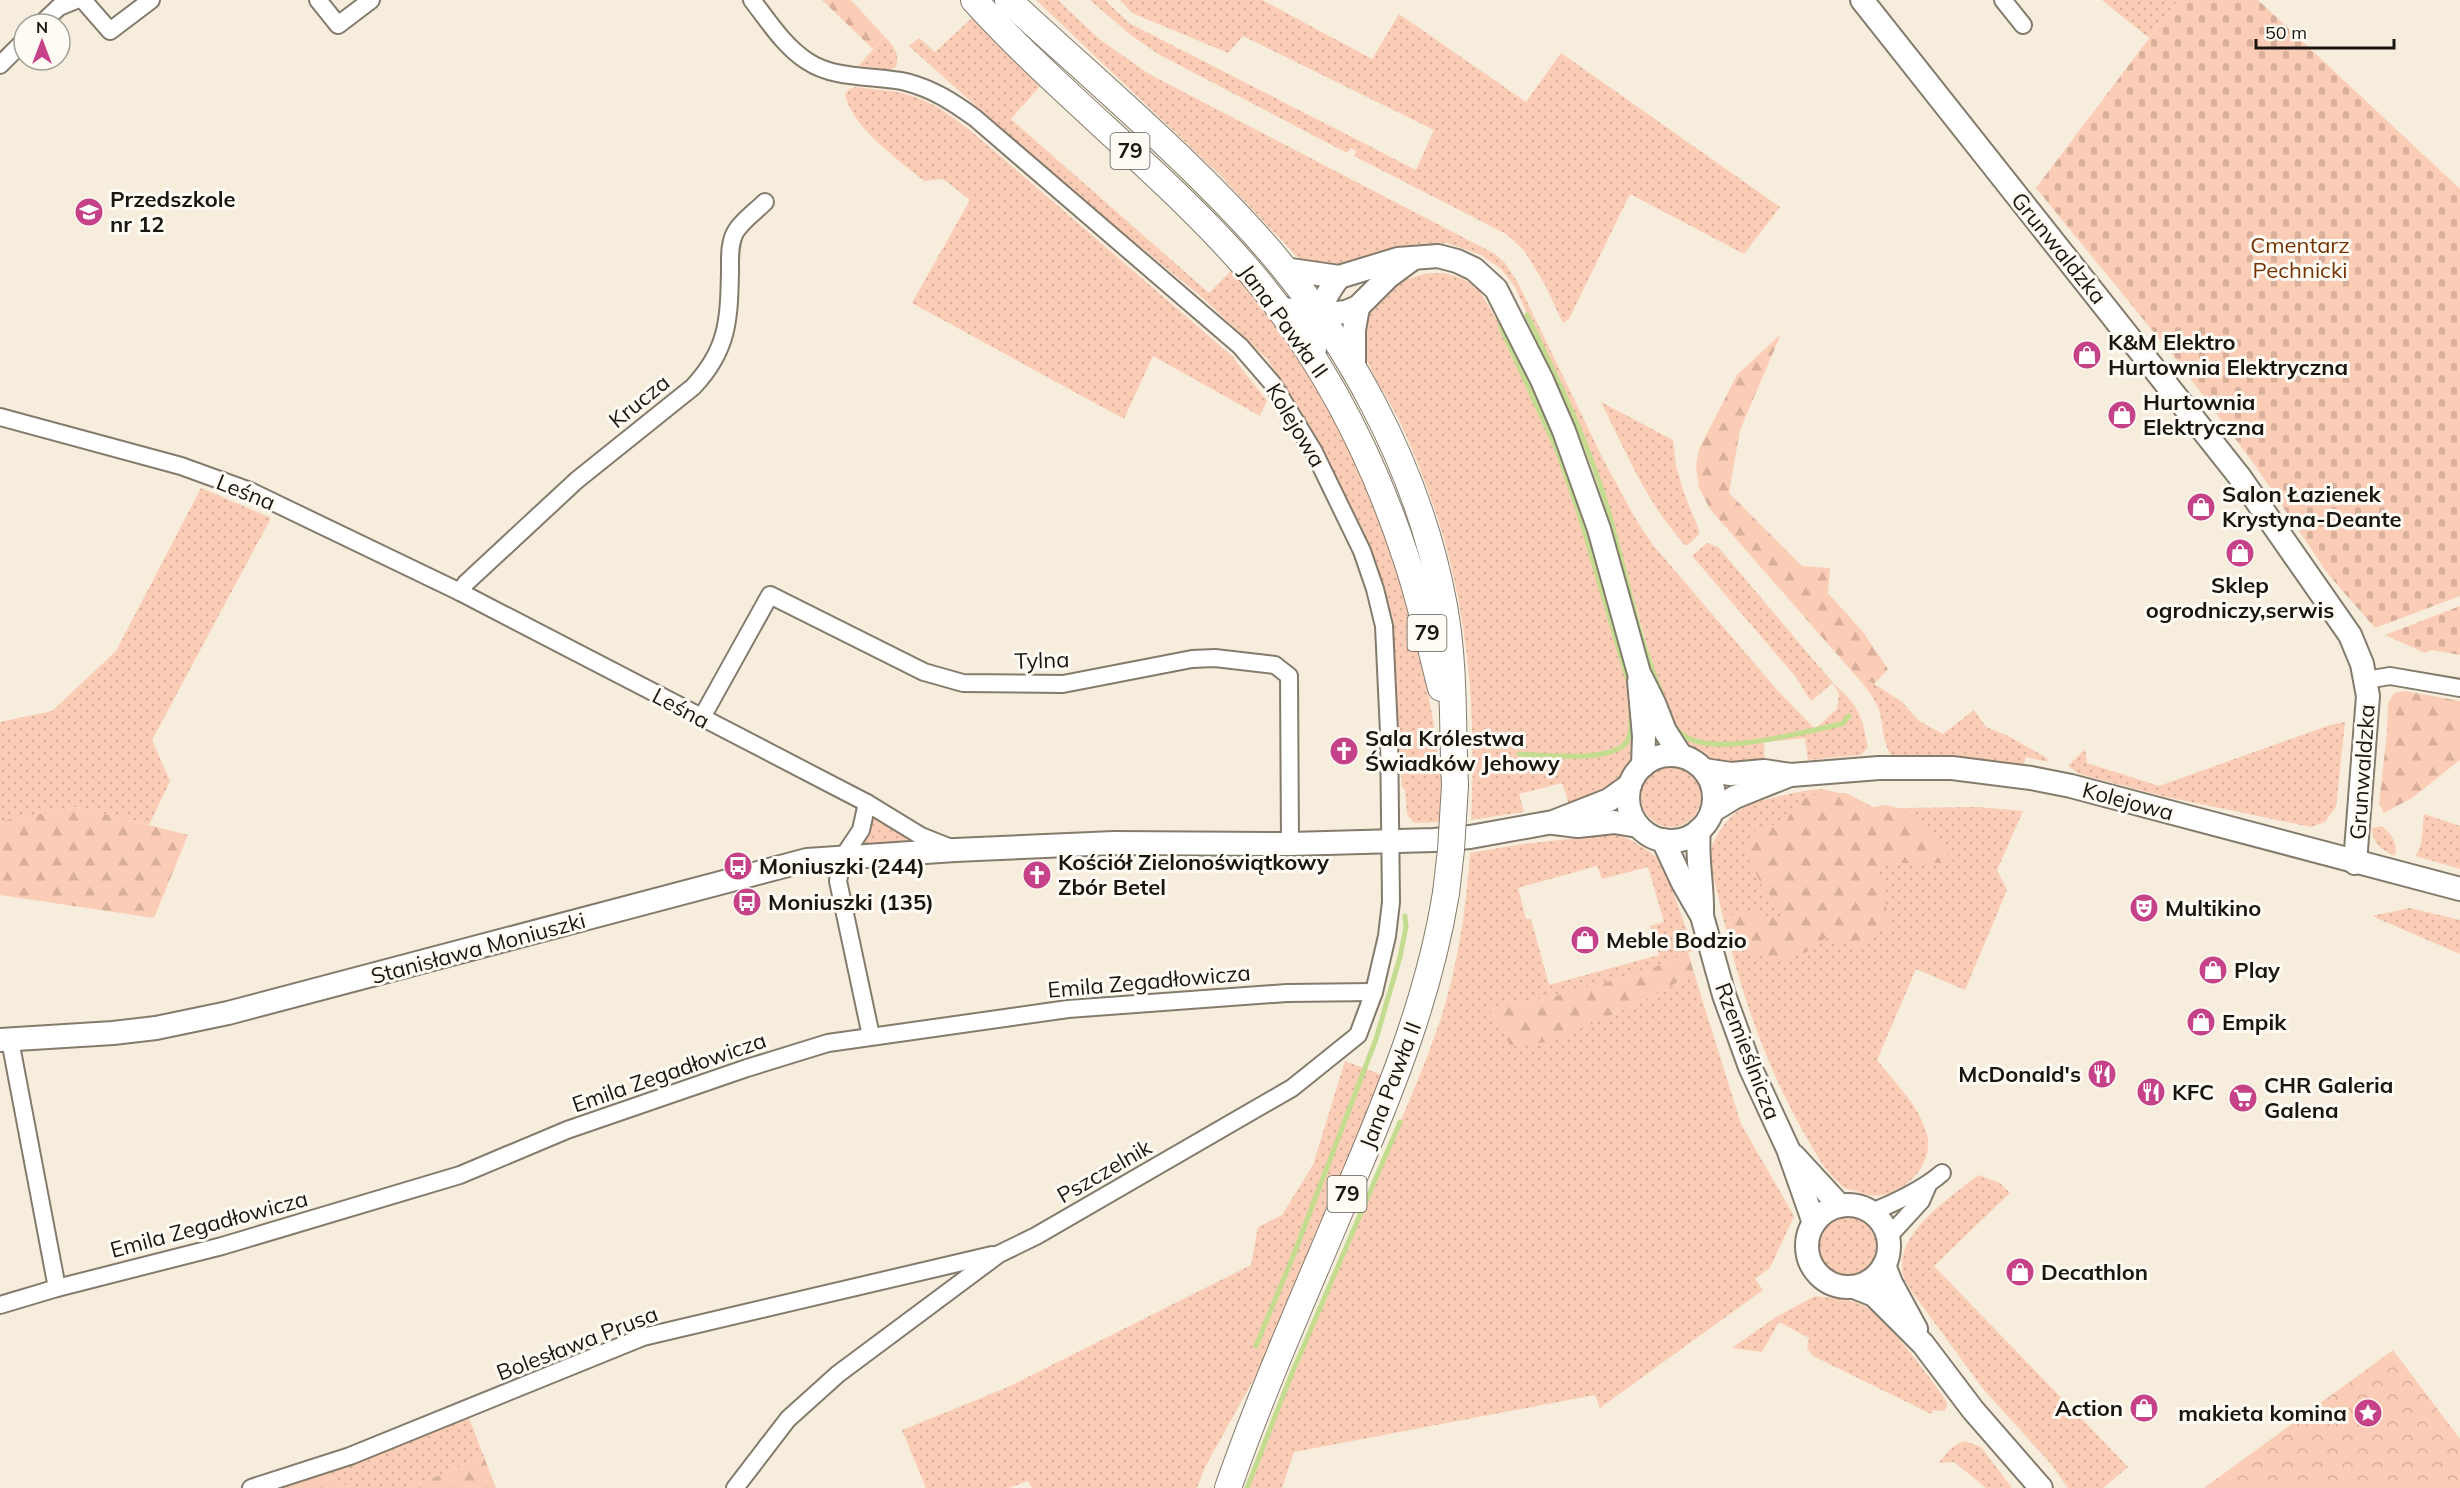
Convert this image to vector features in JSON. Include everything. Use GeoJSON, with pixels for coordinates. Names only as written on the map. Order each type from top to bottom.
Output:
{"type":"FeatureCollection","features":[{"type":"Feature","properties":{"kind":"main road","name":"Jana Pawła II"},"geometry":{"type":"LineString","coordinates":[[974,0],[1029,57],[1199,217],[1242,262],[1280,308],[1314,357],[1356,432],[1384,496],[1420,603],[1452,732]]}},
{"type":"Feature","properties":{"kind":"main road","name":"Jana Pawła II"},"geometry":{"type":"LineString","coordinates":[[1008,0],[1222,200],[1284,269],[1318,315],[1354,371],[1399,460],[1426,534],[1437,573],[1452,664],[1455,785],[1451,850],[1446,893],[1425,990],[1399,1068],[1263,1396],[1228,1488]]}},
{"type":"Feature","properties":{"kind":"street"},"geometry":{"type":"LineString","coordinates":[[54,12],[59,7],[76,0]]}},
{"type":"Feature","properties":{"kind":"street"},"geometry":{"type":"LineString","coordinates":[[83,0],[110,31],[151,0]]}},
{"type":"Feature","properties":{"kind":"street"},"geometry":{"type":"LineString","coordinates":[[318,0],[338,25],[370,0]]}},
{"type":"Feature","properties":{"kind":"street","name":"Kolejowa"},"geometry":{"type":"LineString","coordinates":[[752,0],[787,46],[809,63],[832,72],[904,82],[928,89],[951,101],[975,118],[1240,346],[1272,383],[1314,452],[1362,551],[1375,589],[1384,626],[1389,732],[1390,841]]}},
{"type":"Feature","properties":{"kind":"street","name":"Grunwaldzka"},"geometry":{"type":"LineString","coordinates":[[1862,0],[2239,476],[2350,634],[2362,664],[2368,696],[2355,863]]}},
{"type":"Feature","properties":{"kind":"street"},"geometry":{"type":"LineString","coordinates":[[2003,0],[2022,25]]}},
{"type":"Feature","properties":{"kind":"street"},"geometry":{"type":"LineString","coordinates":[[0,64],[12,52]]}},
{"type":"Feature","properties":{"kind":"street","name":"Krucza"},"geometry":{"type":"LineString","coordinates":[[460,592],[466,583],[577,480],[693,387],[708,372],[720,351],[726,326],[730,253],[735,232],[765,202]]}},
{"type":"Feature","properties":{"kind":"street"},"geometry":{"type":"LineString","coordinates":[[1284,269],[1339,278],[1381,263],[1438,256],[1467,265],[1489,281],[1501,298],[1542,380],[1581,477],[1606,553],[1639,673],[1654,702],[1665,731],[1681,756]]}},
{"type":"Feature","properties":{"kind":"street"},"geometry":{"type":"LineString","coordinates":[[1280,308],[1318,315],[1339,314],[1358,307],[1388,277],[1416,257]]}},
{"type":"Feature","properties":{"kind":"street"},"geometry":{"type":"LineString","coordinates":[[1314,357],[1318,315],[1322,301],[1339,278]]}},
{"type":"Feature","properties":{"kind":"street"},"geometry":{"type":"LineString","coordinates":[[1354,371],[1354,330],[1358,307]]}},
{"type":"Feature","properties":{"kind":"street","name":"Leśna"},"geometry":{"type":"LineString","coordinates":[[0,417],[181,466],[250,491],[704,713],[921,836],[954,850],[1114,843],[1290,844],[1390,841]]}},
{"type":"Feature","properties":{"kind":"street","name":"Tylna"},"geometry":{"type":"LineString","coordinates":[[704,713],[770,595],[924,672],[963,683],[1063,684],[1192,659],[1215,658],[1275,664],[1289,676],[1290,844]]}},
{"type":"Feature","properties":{"kind":"street"},"geometry":{"type":"LineString","coordinates":[[1639,673],[1644,736],[1643,766]]}},
{"type":"Feature","properties":{"kind":"street","name":"Grunwaldzka"},"geometry":{"type":"LineString","coordinates":[[2366,680],[2390,676],[2460,688]]}},
{"type":"Feature","properties":{"kind":"street"},"geometry":{"type":"LineString","coordinates":[[1660,756],[1681,756],[1700,765],[1714,789],[1711,816],[1700,830],[1691,836],[1677,840],[1663,840],[1649,835],[1638,826],[1631,813],[1628,799],[1630,785],[1636,772],[1660,756]]}},
{"type":"Feature","properties":{"kind":"street","name":"Kolejowa"},"geometry":{"type":"LineString","coordinates":[[1704,770],[1731,774],[1764,771],[1791,775],[1879,768],[1952,768],[2031,778],[2071,786],[2459,890]]}},
{"type":"Feature","properties":{"kind":"street","name":"Kolejowa"},"geometry":{"type":"LineString","coordinates":[[1712,810],[1735,797],[1791,775]]}},
{"type":"Feature","properties":{"kind":"street"},"geometry":{"type":"LineString","coordinates":[[1390,841],[1470,837],[1552,822],[1609,800],[1630,785]]}},
{"type":"Feature","properties":{"kind":"street"},"geometry":{"type":"LineString","coordinates":[[867,804],[861,830],[843,857],[838,881],[871,1036]]}},
{"type":"Feature","properties":{"kind":"street"},"geometry":{"type":"LineString","coordinates":[[1552,822],[1578,825],[1614,822],[1638,826]]}},
{"type":"Feature","properties":{"kind":"street","name":"Rzemieślnicza"},"geometry":{"type":"LineString","coordinates":[[1700,830],[1698,858],[1703,889],[1702,916]]}},
{"type":"Feature","properties":{"kind":"street","name":"Rzemieślnicza"},"geometry":{"type":"LineString","coordinates":[[1663,840],[1683,883],[1702,916],[1724,995],[1750,1067],[1788,1149],[1814,1223]]}},
{"type":"Feature","properties":{"kind":"street","name":"Pszczelnik"},"geometry":{"type":"LineString","coordinates":[[735,1488],[788,1419],[804,1404],[838,1374],[999,1254],[1036,1236],[1292,1088],[1358,1035],[1374,992],[1387,936],[1391,902],[1390,841]]}},
{"type":"Feature","properties":{"kind":"street","name":"Stanisława Moniuszki"},"geometry":{"type":"LineString","coordinates":[[5,1040],[156,1028],[228,1013],[807,860],[954,850]]}},
{"type":"Feature","properties":{"kind":"street","name":"Emila Zegadłowicza"},"geometry":{"type":"LineString","coordinates":[[0,1305],[222,1246],[460,1175],[567,1130],[747,1068],[828,1043],[1068,1009],[1287,993],[1374,992]]}},
{"type":"Feature","properties":{"kind":"street"},"geometry":{"type":"LineString","coordinates":[[5,1040],[57,1288]]}},
{"type":"Feature","properties":{"kind":"street","name":"Rzemieślnicza"},"geometry":{"type":"LineString","coordinates":[[1788,1149],[1840,1206]]}},
{"type":"Feature","properties":{"kind":"street"},"geometry":{"type":"LineString","coordinates":[[1871,1212],[1887,1206],[1913,1190],[1928,1185],[1942,1173]]}},
{"type":"Feature","properties":{"kind":"street"},"geometry":{"type":"LineString","coordinates":[[1888,1237],[1921,1201],[1928,1185]]}},
{"type":"Feature","properties":{"kind":"street"},"geometry":{"type":"LineString","coordinates":[[1854,1287],[1872,1280],[1884,1265],[1889,1252],[1888,1237],[1880,1221],[1871,1212],[1857,1206],[1840,1206],[1825,1212],[1814,1223],[1807,1239],[1808,1256],[1814,1269],[1825,1280],[1874,1295],[1923,1344],[2030,1480],[2042,1488]]}},
{"type":"Feature","properties":{"kind":"street","name":"Bolesława Prusa"},"geometry":{"type":"LineString","coordinates":[[251,1488],[350,1456],[644,1337],[999,1254]]}},
{"type":"Feature","properties":{"kind":"street"},"geometry":{"type":"LineString","coordinates":[[1884,1265],[1923,1344]]}},
{"type":"Feature","properties":{"kind":"green space"},"geometry":{"type":"Polygon","coordinates":[[[822,0],[851,0],[885,37],[873,49],[822,0]]]}},
{"type":"Feature","properties":{"kind":"green space"},"geometry":{"type":"Polygon","coordinates":[[[1036,0],[1058,0],[1098,38],[1149,74],[1495,254],[1505,263],[1518,283],[1604,461],[1635,518],[1653,545],[1778,691],[1815,729],[1837,709],[1839,694],[1833,683],[1842,691],[1861,718],[1868,747],[1861,755],[1808,760],[1805,738],[1764,742],[1765,764],[1709,765],[1686,746],[1659,687],[1607,505],[1584,440],[1515,287],[1501,269],[1481,255],[1447,243],[1415,244],[1348,268],[1302,262],[1220,175],[1036,0]]]}},
{"type":"Feature","properties":{"kind":"green space"},"geometry":{"type":"Polygon","coordinates":[[[1090,0],[1105,0],[1129,23],[1416,170],[1434,130],[1243,36],[1228,53],[1132,13],[1120,0],[1262,0],[1372,59],[1399,14],[1526,102],[1561,53],[1780,207],[1744,254],[1630,194],[1569,319],[1563,323],[1545,285],[1524,250],[1506,234],[1354,156],[1356,151],[1351,148],[1347,153],[1160,55],[1132,36],[1090,0]]]}},
{"type":"Feature","properties":{"kind":"green space"},"geometry":{"type":"Polygon","coordinates":[[[2102,0],[2178,0],[2149,38],[2102,0]]]}},
{"type":"Feature","properties":{"kind":"green space","name":"Cmentarz Pechnicki"},"geometry":{"type":"Polygon","coordinates":[[[2178,0],[2258,0],[2460,189],[2460,596],[2375,628],[2328,574],[2254,464],[2175,358],[2036,188],[2178,0]]]}},
{"type":"Feature","properties":{"kind":"green space"},"geometry":{"type":"Polygon","coordinates":[[[973,17],[1042,84],[1011,119],[1209,293],[1233,269],[1258,298],[1326,398],[1381,519],[1417,636],[1441,777],[1440,822],[1414,823],[1407,814],[1405,789],[1402,788],[1391,625],[1383,587],[1370,546],[1322,447],[1268,360],[1204,299],[1053,175],[909,46],[919,38],[935,52],[973,17]]]}},
{"type":"Feature","properties":{"kind":"green space"},"geometry":{"type":"Polygon","coordinates":[[[885,37],[895,51],[896,67],[890,70],[858,66],[885,37]]]}},
{"type":"Feature","properties":{"kind":"green space"},"geometry":{"type":"Polygon","coordinates":[[[856,87],[912,96],[940,109],[971,131],[1232,356],[1267,401],[1260,416],[1153,356],[1124,419],[912,303],[970,200],[943,179],[924,181],[866,131],[849,107],[845,94],[849,89],[856,87]]]}},
{"type":"Feature","properties":{"kind":"green space"},"geometry":{"type":"Polygon","coordinates":[[[1444,273],[1464,279],[1479,290],[1500,325],[1529,386],[1557,450],[1579,513],[1632,694],[1633,758],[1618,784],[1610,790],[1569,804],[1562,783],[1519,794],[1524,812],[1471,820],[1470,692],[1460,608],[1451,566],[1440,525],[1420,469],[1400,422],[1368,362],[1360,337],[1361,326],[1369,309],[1394,287],[1412,277],[1444,273]]]}},
{"type":"Feature","properties":{"kind":"green space"},"geometry":{"type":"Polygon","coordinates":[[[1781,334],[1740,430],[1729,493],[1802,566],[1830,568],[1828,593],[1863,632],[1888,669],[1874,684],[1848,667],[1710,509],[1699,488],[1696,466],[1699,449],[1737,375],[1781,334]]]}},
{"type":"Feature","properties":{"kind":"green space"},"geometry":{"type":"Polygon","coordinates":[[[1601,402],[1673,440],[1676,466],[1699,530],[1699,534],[1688,545],[1685,545],[1672,529],[1648,495],[1601,402]]]}},
{"type":"Feature","properties":{"kind":"green space"},"geometry":{"type":"Polygon","coordinates":[[[201,488],[271,518],[152,740],[170,781],[149,825],[77,807],[0,821],[0,722],[52,711],[116,651],[201,488]]]}},
{"type":"Feature","properties":{"kind":"green space"},"geometry":{"type":"Polygon","coordinates":[[[1707,543],[1718,547],[1833,683],[1811,701],[1795,676],[1692,556],[1707,543]]]}},
{"type":"Feature","properties":{"kind":"green space"},"geometry":{"type":"Polygon","coordinates":[[[2460,606],[2460,655],[2431,650],[2425,653],[2385,635],[2460,606]]]}},
{"type":"Feature","properties":{"kind":"green space"},"geometry":{"type":"Polygon","coordinates":[[[1848,667],[1902,702],[1919,721],[1943,734],[1974,710],[1986,727],[2008,736],[2047,758],[2048,762],[2026,757],[2023,767],[1941,757],[1892,756],[1886,746],[1881,716],[1876,704],[1848,667]]]}},
{"type":"Feature","properties":{"kind":"green space"},"geometry":{"type":"Polygon","coordinates":[[[2405,691],[2460,701],[2460,760],[2412,798],[2384,813],[2379,804],[2388,703],[2394,693],[2405,691]]]}},
{"type":"Feature","properties":{"kind":"green space"},"geometry":{"type":"Polygon","coordinates":[[[2345,722],[2336,807],[2325,822],[2311,827],[2162,796],[2079,774],[2068,766],[2085,749],[2087,763],[2159,786],[2330,725],[2345,722]]]}},
{"type":"Feature","properties":{"kind":"green space"},"geometry":{"type":"Polygon","coordinates":[[[1671,767],[1688,772],[1696,780],[1701,797],[1696,814],[1688,822],[1671,827],[1654,822],[1646,814],[1641,797],[1646,780],[1654,772],[1671,767]]]}},
{"type":"Feature","properties":{"kind":"green space"},"geometry":{"type":"Polygon","coordinates":[[[1822,789],[1843,794],[1871,809],[1902,812],[1898,808],[1978,807],[2023,811],[1997,870],[2007,890],[1965,990],[1916,969],[1877,1060],[1919,1114],[1924,1124],[1928,1146],[1922,1167],[1915,1176],[1897,1190],[1875,1196],[1847,1188],[1835,1179],[1816,1154],[1789,1106],[1764,1049],[1743,990],[1711,865],[1714,841],[1727,822],[1739,810],[1779,796],[1822,789]]]}},
{"type":"Feature","properties":{"kind":"green space"},"geometry":{"type":"Polygon","coordinates":[[[1846,793],[1873,807],[1886,805],[1898,808],[1923,824],[1954,863],[1878,863],[1890,928],[1877,928],[1863,949],[1828,936],[1807,952],[1772,963],[1742,943],[1728,930],[1730,915],[1744,913],[1786,917],[1778,903],[1763,888],[1743,847],[1754,831],[1787,821],[1792,811],[1804,799],[1818,794],[1846,793]]]}},
{"type":"Feature","properties":{"kind":"green space"},"geometry":{"type":"Polygon","coordinates":[[[77,807],[188,835],[154,918],[0,895],[0,821],[77,807]]]}},
{"type":"Feature","properties":{"kind":"green space"},"geometry":{"type":"Polygon","coordinates":[[[2424,814],[2460,826],[2460,869],[2416,856],[2421,844],[2424,814]]]}},
{"type":"Feature","properties":{"kind":"green space"},"geometry":{"type":"Polygon","coordinates":[[[870,819],[877,819],[907,839],[905,843],[867,847],[863,843],[870,819]]]}},
{"type":"Feature","properties":{"kind":"green space"},"geometry":{"type":"Polygon","coordinates":[[[2382,826],[2393,840],[2396,847],[2395,856],[2382,849],[2372,834],[2372,828],[2382,826]]]}},
{"type":"Feature","properties":{"kind":"green space"},"geometry":{"type":"Polygon","coordinates":[[[1613,834],[1640,846],[1663,864],[1694,950],[1647,971],[1551,997],[1490,1008],[1592,1024],[1649,998],[1694,973],[1741,1124],[1794,1216],[1770,1268],[1755,1279],[1763,1290],[1600,1408],[1595,1395],[1294,1452],[1282,1488],[1247,1488],[1433,1041],[1457,957],[1464,916],[1470,853],[1523,844],[1613,834]],[[1597,866],[1518,888],[1526,919],[1531,919],[1549,985],[1659,955],[1650,926],[1664,922],[1648,867],[1602,879],[1597,866]]]}},
{"type":"Feature","properties":{"kind":"green space"},"geometry":{"type":"Polygon","coordinates":[[[2410,908],[2460,920],[2460,954],[2372,916],[2410,908]]]}},
{"type":"Feature","properties":{"kind":"green space"},"geometry":{"type":"Polygon","coordinates":[[[1688,952],[1694,973],[1649,998],[1548,1042],[1510,1045],[1489,1008],[1551,997],[1647,971],[1688,952]]]}},
{"type":"Feature","properties":{"kind":"green space"},"geometry":{"type":"Polygon","coordinates":[[[1345,1061],[1382,1075],[1260,1368],[1205,1467],[1197,1488],[1032,1488],[1028,1481],[1009,1488],[926,1488],[902,1430],[1006,1388],[1251,1265],[1258,1227],[1282,1215],[1313,1165],[1345,1061]]]}},
{"type":"Feature","properties":{"kind":"green space"},"geometry":{"type":"Polygon","coordinates":[[[1978,1175],[2000,1183],[2010,1193],[1934,1266],[2128,1467],[2103,1488],[2068,1488],[2050,1463],[1984,1390],[1912,1292],[1903,1275],[1902,1260],[1915,1231],[1940,1206],[1978,1175]]]}},
{"type":"Feature","properties":{"kind":"green space"},"geometry":{"type":"Polygon","coordinates":[[[1841,1217],[1853,1217],[1868,1225],[1876,1240],[1876,1252],[1868,1267],[1853,1275],[1841,1275],[1826,1267],[1818,1252],[1818,1240],[1826,1225],[1841,1217]]]}},
{"type":"Feature","properties":{"kind":"green space"},"geometry":{"type":"Polygon","coordinates":[[[1815,1296],[1843,1299],[1870,1309],[1927,1373],[1947,1404],[1945,1411],[1934,1410],[1931,1414],[1813,1356],[1807,1348],[1809,1338],[1779,1322],[1762,1352],[1732,1348],[1776,1317],[1815,1296]]]}},
{"type":"Feature","properties":{"kind":"green space"},"geometry":{"type":"Polygon","coordinates":[[[2393,1350],[2460,1439],[2460,1488],[2204,1488],[2393,1350]]]}},
{"type":"Feature","properties":{"kind":"green space"},"geometry":{"type":"Polygon","coordinates":[[[469,1418],[484,1457],[408,1488],[352,1488],[323,1475],[469,1418]]]}},
{"type":"Feature","properties":{"kind":"green space"},"geometry":{"type":"Polygon","coordinates":[[[1965,1441],[1981,1447],[2012,1488],[1986,1488],[1954,1462],[1939,1463],[1953,1447],[1965,1441]]]}},
{"type":"Feature","properties":{"kind":"green space"},"geometry":{"type":"Polygon","coordinates":[[[484,1457],[496,1488],[408,1488],[413,1486],[484,1457]]]}},
{"type":"Feature","properties":{"kind":"green space"},"geometry":{"type":"Polygon","coordinates":[[[323,1475],[352,1488],[283,1488],[323,1475]]]}},
{"type":"Feature","properties":{"kind":"waterway"},"geometry":{"type":"LineString","coordinates":[[1527,315],[1571,409],[1599,481],[1638,624],[1661,692]]}},
{"type":"Feature","properties":{"kind":"waterway"},"geometry":{"type":"LineString","coordinates":[[1500,325],[1557,450],[1579,513],[1630,687]]}},
{"type":"Feature","properties":{"kind":"waterway"},"geometry":{"type":"LineString","coordinates":[[1519,754],[1591,756],[1617,749],[1626,743],[1629,736],[1631,711]]}},
{"type":"Feature","properties":{"kind":"waterway"},"geometry":{"type":"LineString","coordinates":[[1676,728],[1689,738],[1707,743],[1730,744],[1755,742],[1842,724],[1849,716]]}},
{"type":"Feature","properties":{"kind":"waterway"},"geometry":{"type":"LineString","coordinates":[[1256,1346],[1294,1254],[1376,1039],[1400,957],[1406,927],[1405,916]]}},
{"type":"Feature","properties":{"kind":"waterway"},"geometry":{"type":"LineString","coordinates":[[1247,1488],[1292,1373],[1400,1122]]}},
{"type":"Feature","properties":{"kind":"place","name":"Przedszkole nr 12"},"geometry":{"type":"Point","coordinates":[89,212]}},
{"type":"Feature","properties":{"kind":"place","name":"K&M Elektro Hurtownia Elektryczna"},"geometry":{"type":"Point","coordinates":[2087,355]}},
{"type":"Feature","properties":{"kind":"place","name":"Hurtownia Elektryczna"},"geometry":{"type":"Point","coordinates":[2122,415]}},
{"type":"Feature","properties":{"kind":"place","name":"Salon Łazienek Krystyna-Deante"},"geometry":{"type":"Point","coordinates":[2201,507]}},
{"type":"Feature","properties":{"kind":"place","name":"Sklep ogrodniczy,serwis"},"geometry":{"type":"Point","coordinates":[2240,553]}},
{"type":"Feature","properties":{"kind":"place","name":"Sala Królestwa Świadków Jehowy"},"geometry":{"type":"Point","coordinates":[1344,751]}},
{"type":"Feature","properties":{"kind":"place","name":"Moniuszki (244)"},"geometry":{"type":"Point","coordinates":[738,866]}},
{"type":"Feature","properties":{"kind":"place","name":"Kościół Zielonoświątkowy Zbór Betel"},"geometry":{"type":"Point","coordinates":[1037,875]}},
{"type":"Feature","properties":{"kind":"place","name":"Moniuszki (135)"},"geometry":{"type":"Point","coordinates":[747,902]}},
{"type":"Feature","properties":{"kind":"place","name":"Multikino"},"geometry":{"type":"Point","coordinates":[2144,908]}},
{"type":"Feature","properties":{"kind":"place","name":"Meble Bodzio"},"geometry":{"type":"Point","coordinates":[1585,940]}},
{"type":"Feature","properties":{"kind":"place","name":"Play"},"geometry":{"type":"Point","coordinates":[2213,970]}},
{"type":"Feature","properties":{"kind":"place","name":"Empik"},"geometry":{"type":"Point","coordinates":[2201,1022]}},
{"type":"Feature","properties":{"kind":"place","name":"McDonald's"},"geometry":{"type":"Point","coordinates":[2102,1074]}},
{"type":"Feature","properties":{"kind":"place","name":"KFC"},"geometry":{"type":"Point","coordinates":[2151,1092]}},
{"type":"Feature","properties":{"kind":"place","name":"CHR Galeria Galena"},"geometry":{"type":"Point","coordinates":[2243,1098]}},
{"type":"Feature","properties":{"kind":"place","name":"Decathlon"},"geometry":{"type":"Point","coordinates":[2020,1272]}},
{"type":"Feature","properties":{"kind":"place","name":"Action"},"geometry":{"type":"Point","coordinates":[2144,1408]}},
{"type":"Feature","properties":{"kind":"place","name":"makieta komina"},"geometry":{"type":"Point","coordinates":[2368,1413]}}]}
